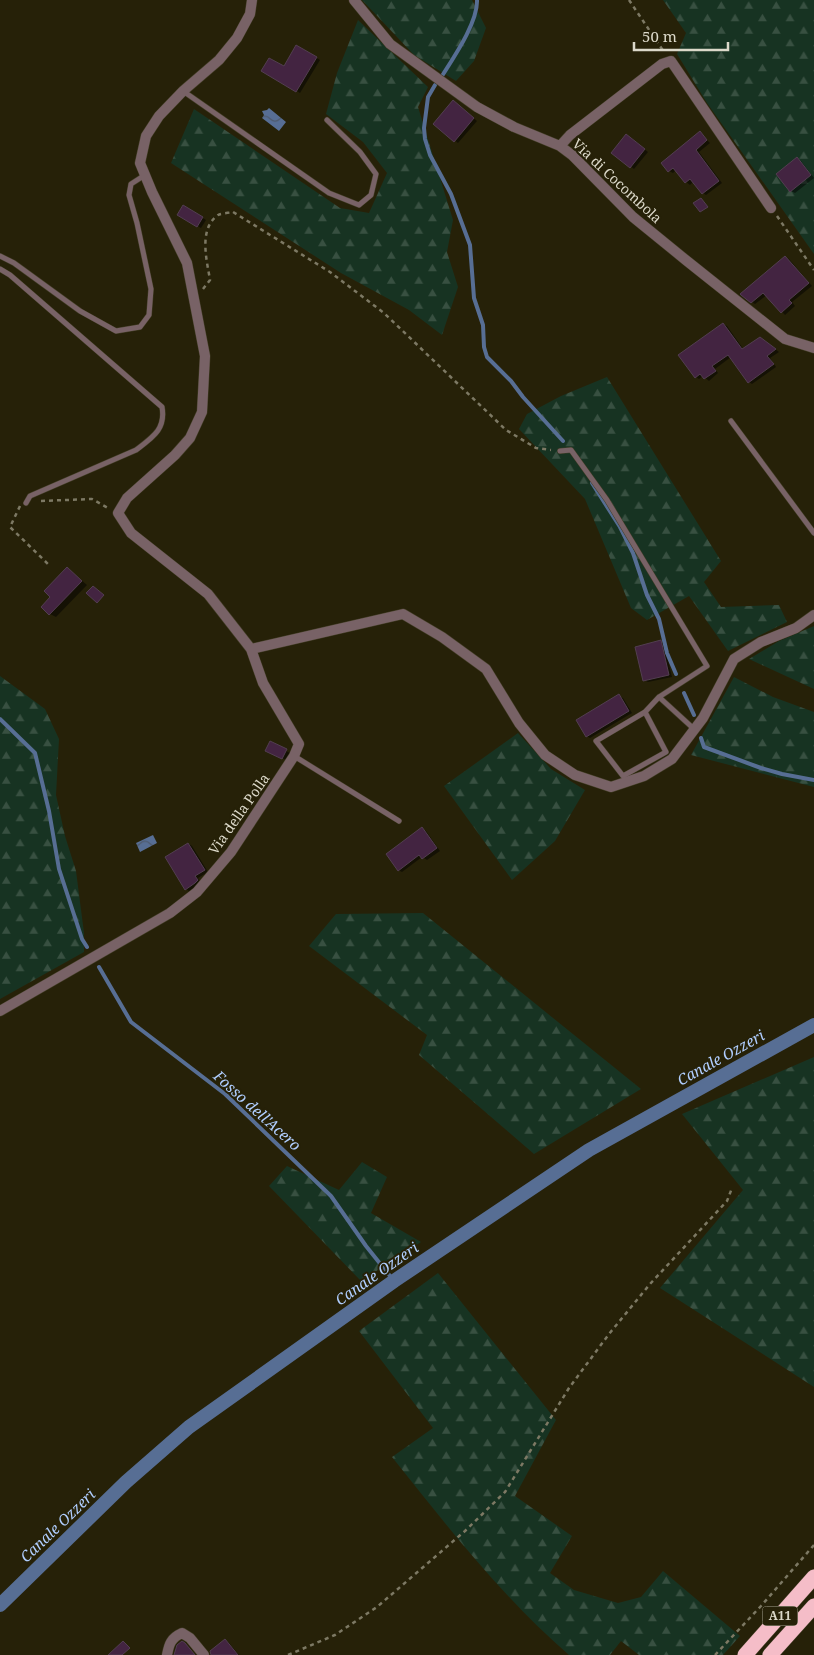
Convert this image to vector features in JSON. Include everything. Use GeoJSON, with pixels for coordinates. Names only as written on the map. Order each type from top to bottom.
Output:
{"type":"FeatureCollection","features":[{"type":"Feature","properties":{"kind":"highway","name":"A11"},"geometry":{"type":"LineString","coordinates":[[745,1655],[814,1577]]}},
{"type":"Feature","properties":{"kind":"highway","name":"A11"},"geometry":{"type":"LineString","coordinates":[[770,1655],[814,1606]]}},
{"type":"Feature","properties":{"kind":"street"},"geometry":{"type":"LineString","coordinates":[[252,0],[250,14],[237,38],[219,60],[183,91],[159,116],[146,136],[140,163],[187,263],[205,356],[202,412],[190,438],[175,456],[126,498],[118,513],[131,533],[208,594],[250,649],[263,683],[299,744],[294,756]]}},
{"type":"Feature","properties":{"kind":"street","name":"Via di Cocombola"},"geometry":{"type":"LineString","coordinates":[[354,0],[390,44],[477,108],[514,127],[560,146],[634,217],[785,339],[814,348]]}},
{"type":"Feature","properties":{"kind":"street"},"geometry":{"type":"LineString","coordinates":[[560,146],[570,135],[662,64],[671,61],[771,208]]}},
{"type":"Feature","properties":{"kind":"street"},"geometry":{"type":"LineString","coordinates":[[250,649],[403,614],[442,637],[486,669],[519,722],[544,754],[575,775],[611,787],[644,776],[672,759],[703,718],[734,659],[761,642],[796,628],[814,615]]}},
{"type":"Feature","properties":{"kind":"street","name":"Via della Polla"},"geometry":{"type":"LineString","coordinates":[[0,1011],[170,913],[197,892],[231,852],[294,756]]}},
{"type":"Feature","properties":{"kind":"street"},"geometry":{"type":"LineString","coordinates":[[166,1655],[170,1642],[182,1633],[190,1638],[204,1655]]}},
{"type":"Feature","properties":{"kind":"lane"},"geometry":{"type":"LineString","coordinates":[[183,91],[329,193],[359,205],[371,195],[376,174],[360,152],[327,120]]}},
{"type":"Feature","properties":{"kind":"lane"},"geometry":{"type":"LineString","coordinates":[[0,256],[14,263],[80,311],[116,332],[140,328],[149,315],[151,289],[129,195],[132,184],[145,175]]}},
{"type":"Feature","properties":{"kind":"lane"},"geometry":{"type":"LineString","coordinates":[[0,269],[10,275],[162,407],[164,417],[160,428],[151,439],[136,450],[30,496],[26,503]]}},
{"type":"Feature","properties":{"kind":"lane"},"geometry":{"type":"LineString","coordinates":[[731,421],[814,533]]}},
{"type":"Feature","properties":{"kind":"lane"},"geometry":{"type":"LineString","coordinates":[[560,451],[571,450],[607,500],[707,666],[659,697],[645,712],[596,741],[623,776],[666,752],[645,712]]}},
{"type":"Feature","properties":{"kind":"lane"},"geometry":{"type":"LineString","coordinates":[[659,697],[695,729]]}},
{"type":"Feature","properties":{"kind":"lane"},"geometry":{"type":"LineString","coordinates":[[294,756],[399,821]]}},
{"type":"Feature","properties":{"kind":"path"},"geometry":{"type":"LineString","coordinates":[[629,0],[671,61]]}},
{"type":"Feature","properties":{"kind":"path"},"geometry":{"type":"LineString","coordinates":[[771,208],[814,270]]}},
{"type":"Feature","properties":{"kind":"path"},"geometry":{"type":"LineString","coordinates":[[194,300],[210,280],[205,246],[209,226],[218,215],[234,212],[330,272],[384,313],[506,430],[536,448],[560,451]]}},
{"type":"Feature","properties":{"kind":"path"},"geometry":{"type":"LineString","coordinates":[[49,566],[10,527],[21,504],[52,500],[92,499],[118,513]]}},
{"type":"Feature","properties":{"kind":"path"},"geometry":{"type":"LineString","coordinates":[[288,1655],[335,1635],[376,1607],[465,1531],[505,1492],[569,1388],[603,1342],[650,1284],[727,1201],[732,1188]]}},
{"type":"Feature","properties":{"kind":"path"},"geometry":{"type":"LineString","coordinates":[[715,1655],[814,1545]]}},
{"type":"Feature","properties":{"kind":"green space"},"geometry":{"type":"Polygon","coordinates":[[[362,0],[472,0],[486,28],[474,61],[456,81],[414,55],[362,0]]]}},
{"type":"Feature","properties":{"kind":"green space"},"geometry":{"type":"Polygon","coordinates":[[[663,0],[814,0],[814,254],[707,103],[677,54],[686,33],[663,0]]]}},
{"type":"Feature","properties":{"kind":"green space"},"geometry":{"type":"Polygon","coordinates":[[[358,20],[428,87],[418,107],[453,220],[447,252],[458,287],[442,335],[409,310],[341,273],[171,163],[194,109],[340,208],[369,213],[387,173],[363,142],[326,114],[337,73],[358,20]]]}},
{"type":"Feature","properties":{"kind":"green space"},"geometry":{"type":"Polygon","coordinates":[[[607,377],[721,561],[704,582],[721,607],[779,605],[787,622],[728,651],[689,596],[647,620],[631,608],[585,499],[519,429],[527,414],[561,396],[607,377]]]}},
{"type":"Feature","properties":{"kind":"green space"},"geometry":{"type":"Polygon","coordinates":[[[814,626],[814,689],[749,659],[779,641],[814,626]]]}},
{"type":"Feature","properties":{"kind":"green space"},"geometry":{"type":"Polygon","coordinates":[[[0,676],[45,709],[59,739],[56,795],[65,836],[76,871],[84,933],[84,952],[0,999],[0,676]]]}},
{"type":"Feature","properties":{"kind":"green space"},"geometry":{"type":"Polygon","coordinates":[[[734,677],[773,697],[814,712],[814,787],[691,755],[734,677]]]}},
{"type":"Feature","properties":{"kind":"green space"},"geometry":{"type":"Polygon","coordinates":[[[518,733],[551,769],[585,790],[555,841],[512,880],[444,786],[518,733]]]}},
{"type":"Feature","properties":{"kind":"green space"},"geometry":{"type":"Polygon","coordinates":[[[423,913],[641,1089],[534,1154],[419,1055],[427,1035],[309,946],[336,914],[423,913]]]}},
{"type":"Feature","properties":{"kind":"green space"},"geometry":{"type":"Polygon","coordinates":[[[814,1057],[814,1387],[660,1288],[743,1190],[682,1114],[814,1057]]]}},
{"type":"Feature","properties":{"kind":"green space"},"geometry":{"type":"Polygon","coordinates":[[[362,1162],[387,1177],[371,1213],[421,1242],[361,1281],[269,1186],[287,1166],[339,1190],[362,1162]]]}},
{"type":"Feature","properties":{"kind":"green space"},"geometry":{"type":"Polygon","coordinates":[[[438,1273],[556,1420],[515,1496],[572,1536],[550,1573],[574,1590],[618,1603],[641,1597],[663,1571],[740,1636],[723,1655],[639,1655],[621,1641],[610,1655],[569,1655],[544,1633],[498,1585],[392,1457],[433,1428],[359,1331],[438,1273]]]}},
{"type":"Feature","properties":{"kind":"water"},"geometry":{"type":"Polygon","coordinates":[[[269,108],[286,122],[279,131],[262,118],[264,115],[262,111],[269,108]]]}},
{"type":"Feature","properties":{"kind":"water"},"geometry":{"type":"Polygon","coordinates":[[[153,835],[157,843],[140,852],[136,843],[153,835]]]}},
{"type":"Feature","properties":{"kind":"building"},"geometry":{"type":"Polygon","coordinates":[[[296,45],[317,57],[296,92],[261,71],[269,58],[284,66],[296,45]]]}},
{"type":"Feature","properties":{"kind":"building"},"geometry":{"type":"Polygon","coordinates":[[[453,100],[474,118],[454,142],[433,124],[453,100]]]}},
{"type":"Feature","properties":{"kind":"building"},"geometry":{"type":"Polygon","coordinates":[[[700,131],[707,140],[696,150],[719,181],[702,194],[690,179],[685,183],[673,168],[668,172],[661,163],[700,131]]]}},
{"type":"Feature","properties":{"kind":"building"},"geometry":{"type":"Polygon","coordinates":[[[626,134],[645,149],[630,168],[611,153],[626,134]]]}},
{"type":"Feature","properties":{"kind":"building"},"geometry":{"type":"Polygon","coordinates":[[[797,157],[811,175],[790,192],[776,174],[797,157]]]}},
{"type":"Feature","properties":{"kind":"building"},"geometry":{"type":"Polygon","coordinates":[[[701,198],[708,207],[700,212],[693,203],[701,198]]]}},
{"type":"Feature","properties":{"kind":"building"},"geometry":{"type":"Polygon","coordinates":[[[183,205],[203,217],[197,227],[177,215],[183,205]]]}},
{"type":"Feature","properties":{"kind":"building"},"geometry":{"type":"Polygon","coordinates":[[[785,256],[809,283],[789,300],[792,303],[781,313],[763,293],[751,303],[740,294],[785,256]]]}},
{"type":"Feature","properties":{"kind":"building"},"geometry":{"type":"Polygon","coordinates":[[[723,323],[742,349],[760,337],[776,349],[767,356],[774,364],[748,383],[728,355],[712,366],[716,371],[704,379],[700,374],[695,378],[678,355],[723,323]]]}},
{"type":"Feature","properties":{"kind":"building"},"geometry":{"type":"Polygon","coordinates":[[[67,567],[82,581],[49,615],[41,607],[50,597],[44,591],[67,567]]]}},
{"type":"Feature","properties":{"kind":"building"},"geometry":{"type":"Polygon","coordinates":[[[93,586],[104,595],[97,603],[86,593],[93,586]]]}},
{"type":"Feature","properties":{"kind":"building"},"geometry":{"type":"Polygon","coordinates":[[[661,640],[669,675],[643,681],[635,647],[661,640]]]}},
{"type":"Feature","properties":{"kind":"building"},"geometry":{"type":"Polygon","coordinates":[[[619,694],[629,711],[586,737],[576,720],[619,694]]]}},
{"type":"Feature","properties":{"kind":"building"},"geometry":{"type":"Polygon","coordinates":[[[270,741],[287,749],[282,759],[265,751],[270,741]]]}},
{"type":"Feature","properties":{"kind":"building"},"geometry":{"type":"Polygon","coordinates":[[[422,827],[437,848],[422,859],[419,855],[398,871],[386,854],[422,827]]]}},
{"type":"Feature","properties":{"kind":"building"},"geometry":{"type":"Polygon","coordinates":[[[188,843],[205,870],[195,876],[198,880],[185,890],[165,857],[188,843]]]}},
{"type":"Feature","properties":{"kind":"building"},"geometry":{"type":"Polygon","coordinates":[[[225,1639],[238,1655],[211,1655],[210,1651],[225,1639]]]}},
{"type":"Feature","properties":{"kind":"building"},"geometry":{"type":"Polygon","coordinates":[[[123,1641],[130,1648],[122,1655],[108,1655],[123,1641]]]}},
{"type":"Feature","properties":{"kind":"building"},"geometry":{"type":"Polygon","coordinates":[[[182,1641],[195,1655],[174,1655],[177,1645],[182,1641]]]}},
{"type":"Feature","properties":{"kind":"waterway"},"geometry":{"type":"LineString","coordinates":[[442,76],[470,29],[477,0]]}},
{"type":"Feature","properties":{"kind":"waterway"},"geometry":{"type":"LineString","coordinates":[[435,85],[428,97],[424,128],[425,139],[430,155],[451,194],[470,245],[474,298],[483,325],[484,347],[487,357],[511,381],[563,441]]}},
{"type":"Feature","properties":{"kind":"waterway"},"geometry":{"type":"LineString","coordinates":[[592,483],[620,527],[633,553],[647,595],[659,619],[667,653],[676,674]]}},
{"type":"Feature","properties":{"kind":"waterway"},"geometry":{"type":"LineString","coordinates":[[684,693],[694,715]]}},
{"type":"Feature","properties":{"kind":"waterway","name":"Fosso dell'Acero"},"geometry":{"type":"LineString","coordinates":[[0,719],[35,753],[49,811],[59,869],[82,939],[87,947]]}},
{"type":"Feature","properties":{"kind":"waterway"},"geometry":{"type":"LineString","coordinates":[[701,738],[704,747],[761,768],[814,780]]}},
{"type":"Feature","properties":{"kind":"waterway","name":"Fosso dell'Acero"},"geometry":{"type":"LineString","coordinates":[[99,967],[131,1022],[225,1094],[331,1196],[366,1246],[394,1281]]}},
{"type":"Feature","properties":{"kind":"waterway","name":"Canale Ozzeri"},"geometry":{"type":"LineString","coordinates":[[0,1605],[126,1482],[189,1427],[394,1281],[589,1150],[814,1025]]}}]}
